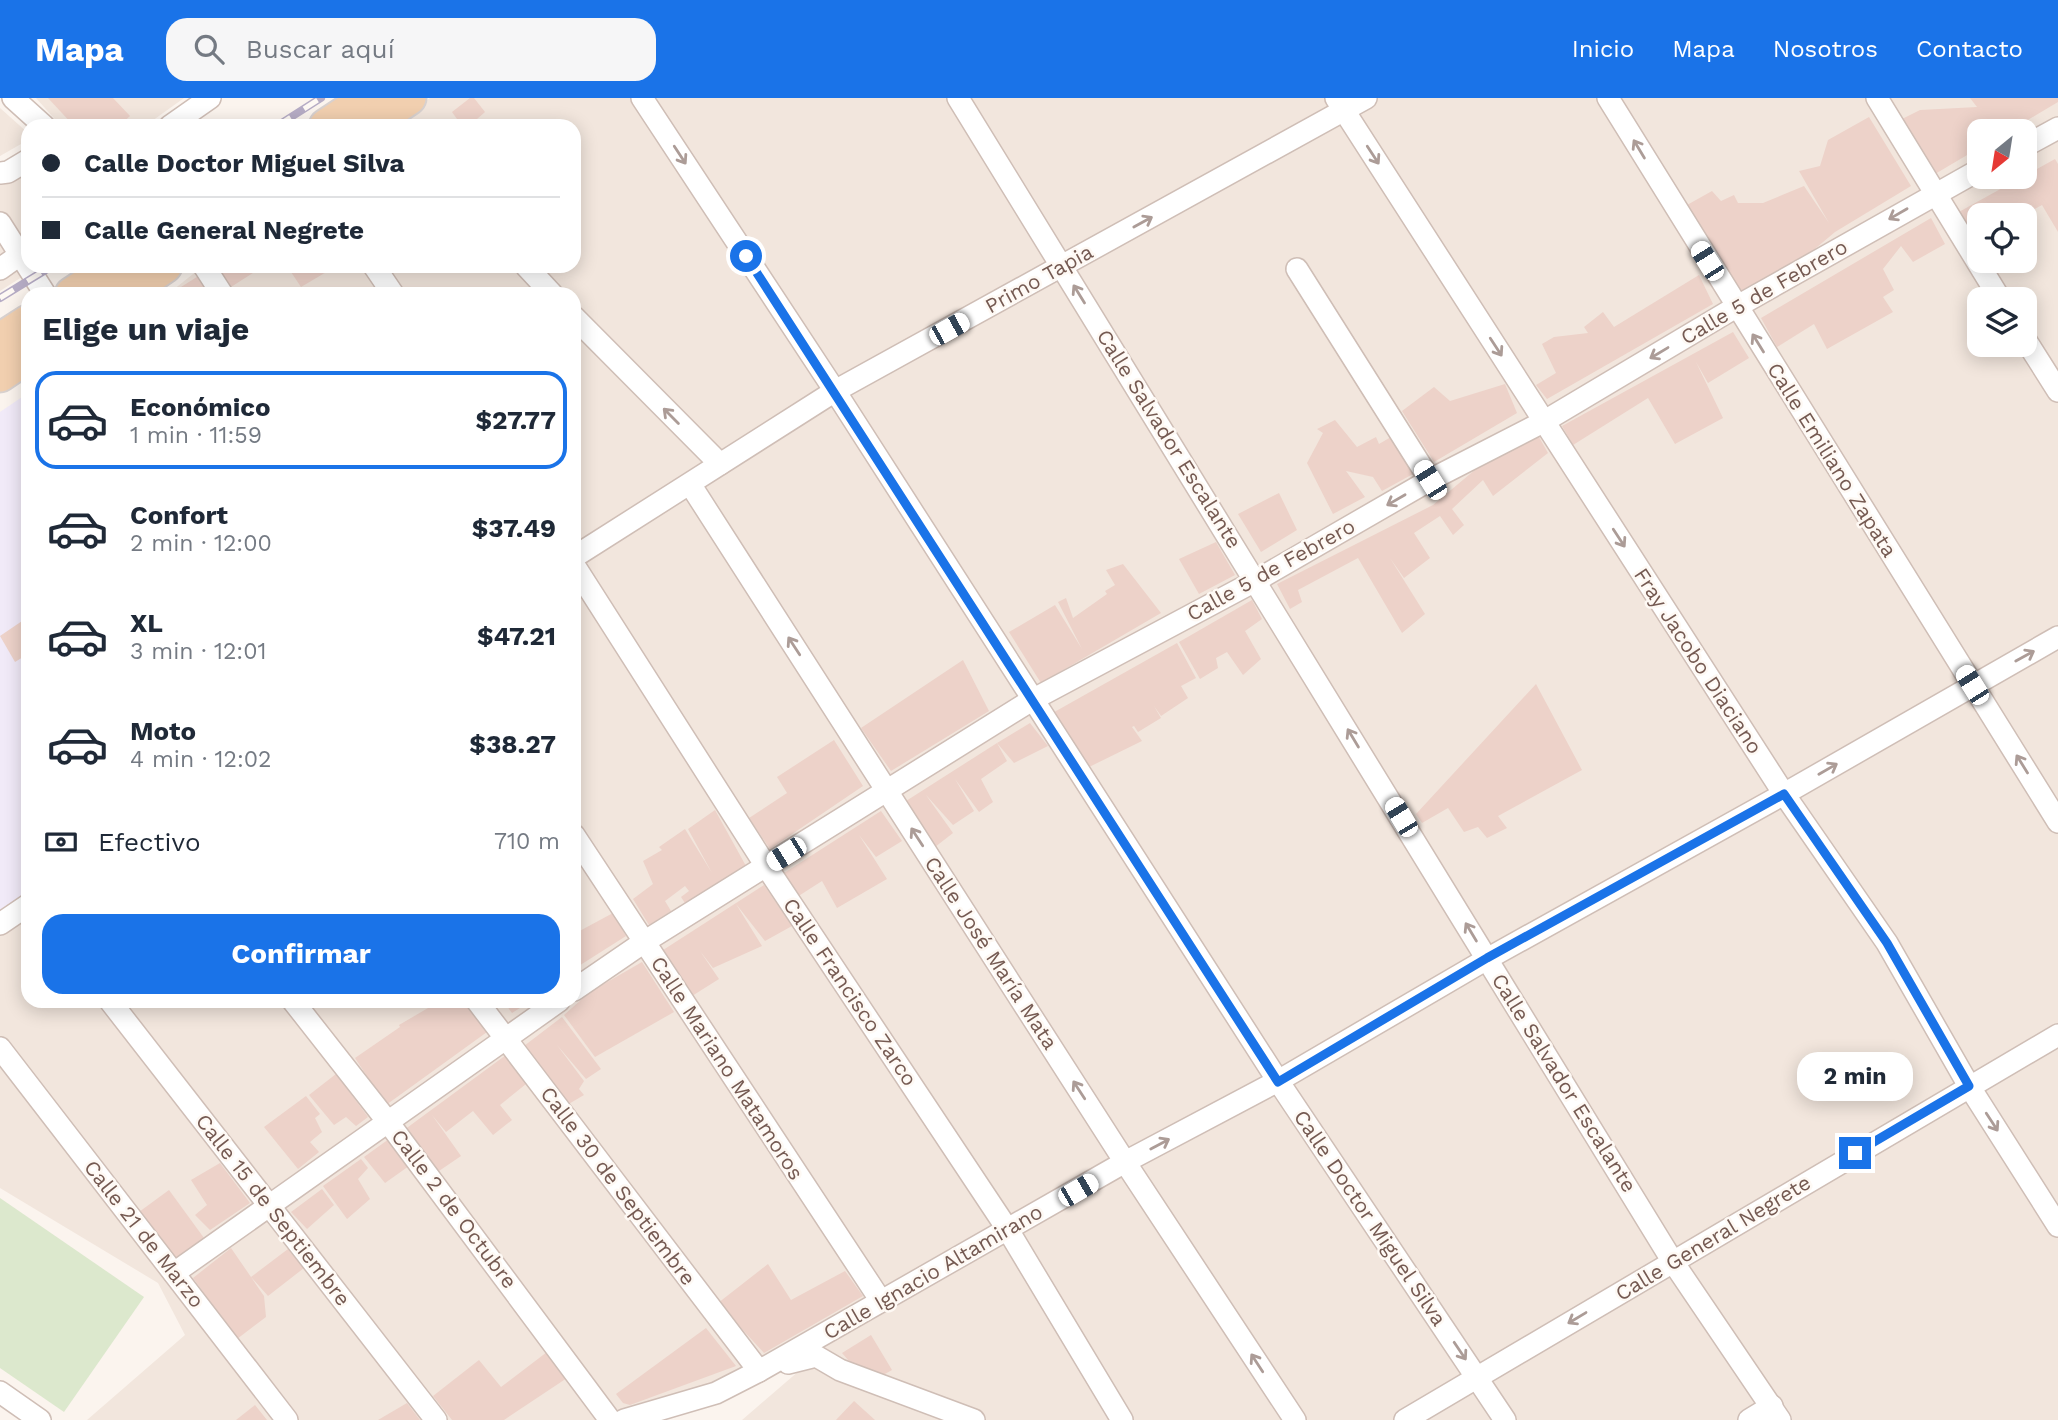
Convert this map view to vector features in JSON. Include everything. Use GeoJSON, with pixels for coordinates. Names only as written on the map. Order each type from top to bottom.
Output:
{"type":"FeatureCollection","features":[{"type":"Feature","properties":{"kind":"main road"},"geometry":{"type":"LineString","coordinates":[[350,119],[385,109]]}},
{"type":"Feature","properties":{"kind":"main road"},"geometry":{"type":"LineString","coordinates":[[83,287],[104,273]]}},
{"type":"Feature","properties":{"kind":"main road"},"geometry":{"type":"LineString","coordinates":[[134,287],[155,273]]}},
{"type":"Feature","properties":{"kind":"main road"},"geometry":{"type":"LineString","coordinates":[[0,340],[21,326]]}},
{"type":"Feature","properties":{"kind":"main road"},"geometry":{"type":"LineString","coordinates":[[0,374],[21,360]]}},
{"type":"Feature","properties":{"kind":"street"},"geometry":{"type":"LineString","coordinates":[[13,98],[36,119]]}},
{"type":"Feature","properties":{"kind":"street"},"geometry":{"type":"LineString","coordinates":[[180,119],[210,98]]}},
{"type":"Feature","properties":{"kind":"street","name":"Calle Doctor Miguel Silva"},"geometry":{"type":"LineString","coordinates":[[642,98],[835,391],[1278,1082],[1505,1420]]}},
{"type":"Feature","properties":{"kind":"street","name":"Calle Salvador Escalante"},"geometry":{"type":"LineString","coordinates":[[958,98],[1257,580],[1673,1262],[1776,1413]]}},
{"type":"Feature","properties":{"kind":"street","name":"Primo Tapia"},"geometry":{"type":"LineString","coordinates":[[581,553],[835,391],[1062,267],[1340,104],[1366,98]]}},
{"type":"Feature","properties":{"kind":"street","name":"Calle Emiliano Zapata"},"geometry":{"type":"LineString","coordinates":[[1608,98],[2058,821]]}},
{"type":"Feature","properties":{"kind":"street"},"geometry":{"type":"LineString","coordinates":[[1877,98],[1933,194],[1992,287]]}},
{"type":"Feature","properties":{"kind":"street","name":"Fray Jacobo Diaciano"},"geometry":{"type":"LineString","coordinates":[[1340,104],[1784,794],[1887,943],[1969,1086],[2058,1226]]}},
{"type":"Feature","properties":{"kind":"street"},"geometry":{"type":"LineString","coordinates":[[2037,139],[2058,128]]}},
{"type":"Feature","properties":{"kind":"street"},"geometry":{"type":"LineString","coordinates":[[0,173],[8,172],[21,164]]}},
{"type":"Feature","properties":{"kind":"street","name":"Calle 5 de Febrero"},"geometry":{"type":"LineString","coordinates":[[581,985],[644,942],[1032,700],[1257,580],[1430,480],[1544,422],[1736,307],[1967,176]]}},
{"type":"Feature","properties":{"kind":"street"},"geometry":{"type":"LineString","coordinates":[[0,223],[21,248]]}},
{"type":"Feature","properties":{"kind":"street"},"geometry":{"type":"LineString","coordinates":[[0,269],[21,254]]}},
{"type":"Feature","properties":{"kind":"street"},"geometry":{"type":"LineString","coordinates":[[1297,269],[1430,480]]}},
{"type":"Feature","properties":{"kind":"street"},"geometry":{"type":"LineString","coordinates":[[532,273],[546,287]]}},
{"type":"Feature","properties":{"kind":"street"},"geometry":{"type":"LineString","coordinates":[[581,324],[720,464]]}},
{"type":"Feature","properties":{"kind":"street"},"geometry":{"type":"LineString","coordinates":[[2036,357],[2058,391]]}},
{"type":"Feature","properties":{"kind":"street","name":"Calle José María Mata"},"geometry":{"type":"LineString","coordinates":[[690,484],[1125,1162],[1295,1420]]}},
{"type":"Feature","properties":{"kind":"street","name":"Calle Francisco Zarco"},"geometry":{"type":"LineString","coordinates":[[581,576],[766,866],[1008,1230],[1122,1420]]}},
{"type":"Feature","properties":{"kind":"street","name":"Calle Ignacio Altamirano"},"geometry":{"type":"LineString","coordinates":[[759,1371],[1125,1162],[1278,1082],[1487,958],[1784,794],[2058,637]]}},
{"type":"Feature","properties":{"kind":"street","name":"Calle Mariano Matamoros"},"geometry":{"type":"LineString","coordinates":[[581,846],[881,1301]]}},
{"type":"Feature","properties":{"kind":"street"},"geometry":{"type":"LineString","coordinates":[[0,924],[21,910]]}},
{"type":"Feature","properties":{"kind":"street","name":"Calle 15 de Septiembre"},"geometry":{"type":"LineString","coordinates":[[115,1008],[436,1420]]}},
{"type":"Feature","properties":{"kind":"street","name":"Calle 2 de Octubre"},"geometry":{"type":"LineString","coordinates":[[298,1008],[388,1122],[610,1420]]}},
{"type":"Feature","properties":{"kind":"street","name":"Calle 30 de Septiembre"},"geometry":{"type":"LineString","coordinates":[[482,1008],[759,1371]]}},
{"type":"Feature","properties":{"kind":"street"},"geometry":{"type":"LineString","coordinates":[[174,1273],[549,1008]]}},
{"type":"Feature","properties":{"kind":"street","name":"Calle General Negrete"},"geometry":{"type":"LineString","coordinates":[[1405,1420],[2058,1035]]}},
{"type":"Feature","properties":{"kind":"street","name":"Calle 21 de Marzo"},"geometry":{"type":"LineString","coordinates":[[0,1048],[287,1420]]}},
{"type":"Feature","properties":{"kind":"street"},"geometry":{"type":"LineString","coordinates":[[816,1356],[827,1332]]}},
{"type":"Feature","properties":{"kind":"street"},"geometry":{"type":"LineString","coordinates":[[624,1420],[716,1393],[759,1371],[816,1356],[840,1370],[974,1420]]}},
{"type":"Feature","properties":{"kind":"street"},"geometry":{"type":"LineString","coordinates":[[0,1392],[40,1420]]}},
{"type":"Feature","properties":{"kind":"street"},"geometry":{"type":"LineString","coordinates":[[1749,1420],[1776,1413]]}},
{"type":"Feature","properties":{"kind":"shaded area"},"geometry":{"type":"Polygon","coordinates":[[[36,98],[184,98],[155,119],[55,119],[36,98]]]}},
{"type":"Feature","properties":{"kind":"shaded area"},"geometry":{"type":"Polygon","coordinates":[[[430,98],[2058,98],[2058,1420],[742,1420],[814,1358],[624,1420],[87,1420],[185,1335],[158,1283],[0,1188],[0,924],[21,910],[21,1008],[581,1008],[581,287],[177,287],[194,273],[581,273],[581,119],[400,119],[430,98]]]}},
{"type":"Feature","properties":{"kind":"shaded area"},"geometry":{"type":"Polygon","coordinates":[[[0,108],[21,127],[21,144],[0,156],[0,108]]]}},
{"type":"Feature","properties":{"kind":"shaded area"},"geometry":{"type":"Polygon","coordinates":[[[21,172],[21,273],[28,273],[0,291],[0,182],[21,172]]]}},
{"type":"Feature","properties":{"kind":"shaded area"},"geometry":{"type":"Polygon","coordinates":[[[21,398],[21,897],[0,912],[0,412],[21,398]]]}},
{"type":"Feature","properties":{"kind":"green space"},"geometry":{"type":"Polygon","coordinates":[[[0,1198],[144,1297],[64,1412],[0,1368],[0,1198]]]}},
{"type":"Feature","properties":{"kind":"building"},"geometry":{"type":"Polygon","coordinates":[[[48,98],[113,98],[130,116],[127,119],[68,119],[48,98]]]}},
{"type":"Feature","properties":{"kind":"building"},"geometry":{"type":"Polygon","coordinates":[[[470,98],[474,98],[485,112],[477,119],[457,119],[452,112],[470,98]]]}},
{"type":"Feature","properties":{"kind":"building"},"geometry":{"type":"Polygon","coordinates":[[[1970,98],[2058,98],[2058,102],[2029,119],[1967,119],[1967,155],[1935,174],[1902,119],[1920,110],[1977,107],[1970,98]]]}},
{"type":"Feature","properties":{"kind":"building"},"geometry":{"type":"Polygon","coordinates":[[[1869,117],[1911,186],[1835,232],[1810,253],[1740,292],[1687,205],[1712,191],[1721,201],[1734,195],[1738,203],[1763,203],[1804,186],[1829,223],[1799,171],[1820,166],[1828,140],[1869,117]]]}},
{"type":"Feature","properties":{"kind":"building"},"geometry":{"type":"Polygon","coordinates":[[[2055,159],[2058,164],[2058,232],[2042,205],[2037,208],[2037,203],[1975,203],[2001,189],[2037,189],[2037,169],[2055,159]]]}},
{"type":"Feature","properties":{"kind":"building"},"geometry":{"type":"Polygon","coordinates":[[[1967,207],[1967,234],[1957,213],[1967,207]]]}},
{"type":"Feature","properties":{"kind":"building"},"geometry":{"type":"Polygon","coordinates":[[[1931,218],[1945,244],[1913,262],[1901,246],[1883,269],[1894,290],[1883,297],[1893,312],[1827,349],[1814,324],[1777,347],[1761,318],[1931,218]]]}},
{"type":"Feature","properties":{"kind":"building"},"geometry":{"type":"Polygon","coordinates":[[[222,273],[253,273],[231,287],[222,273]]]}},
{"type":"Feature","properties":{"kind":"building"},"geometry":{"type":"Polygon","coordinates":[[[292,273],[325,273],[301,287],[292,273]]]}},
{"type":"Feature","properties":{"kind":"building"},"geometry":{"type":"Polygon","coordinates":[[[200,275],[208,287],[181,287],[200,275]]]}},
{"type":"Feature","properties":{"kind":"building"},"geometry":{"type":"Polygon","coordinates":[[[1699,275],[1713,304],[1547,399],[1536,385],[1556,373],[1542,344],[1554,337],[1588,333],[1584,327],[1603,312],[1614,327],[1699,275]]]}},
{"type":"Feature","properties":{"kind":"building"},"geometry":{"type":"Polygon","coordinates":[[[1733,332],[1749,358],[1708,383],[1696,362],[1723,418],[1675,444],[1648,398],[1573,445],[1562,426],[1733,332]]]}},
{"type":"Feature","properties":{"kind":"building"},"geometry":{"type":"Polygon","coordinates":[[[1505,384],[1517,413],[1434,462],[1402,411],[1434,387],[1450,401],[1505,384]]]}},
{"type":"Feature","properties":{"kind":"building"},"geometry":{"type":"Polygon","coordinates":[[[1335,420],[1357,447],[1376,437],[1379,444],[1391,437],[1413,474],[1382,491],[1373,477],[1346,471],[1365,497],[1333,514],[1307,463],[1323,433],[1317,429],[1335,420]]]}},
{"type":"Feature","properties":{"kind":"building"},"geometry":{"type":"Polygon","coordinates":[[[1539,437],[1548,453],[1493,496],[1483,480],[1452,509],[1464,525],[1453,535],[1440,516],[1414,533],[1430,558],[1404,578],[1390,558],[1425,614],[1402,633],[1358,558],[1298,590],[1302,602],[1290,609],[1277,584],[1433,505],[1476,469],[1539,437]]]}},
{"type":"Feature","properties":{"kind":"building"},"geometry":{"type":"Polygon","coordinates":[[[1279,493],[1297,530],[1261,552],[1238,514],[1279,493]]]}},
{"type":"Feature","properties":{"kind":"building"},"geometry":{"type":"Polygon","coordinates":[[[1216,542],[1235,575],[1199,594],[1179,559],[1216,542]]]}},
{"type":"Feature","properties":{"kind":"building"},"geometry":{"type":"Polygon","coordinates":[[[1123,564],[1161,613],[1041,683],[1009,632],[1055,605],[1082,649],[1058,602],[1066,598],[1073,618],[1107,594],[1105,591],[1115,585],[1106,570],[1123,564]]]}},
{"type":"Feature","properties":{"kind":"building"},"geometry":{"type":"Polygon","coordinates":[[[1252,600],[1262,619],[1245,631],[1261,659],[1243,675],[1227,652],[1216,658],[1218,668],[1200,679],[1179,642],[1252,600]]]}},
{"type":"Feature","properties":{"kind":"building"},"geometry":{"type":"Polygon","coordinates":[[[21,622],[21,658],[15,662],[0,636],[21,622]]]}},
{"type":"Feature","properties":{"kind":"building"},"geometry":{"type":"Polygon","coordinates":[[[1177,643],[1196,678],[1181,686],[1188,698],[1161,716],[1154,706],[1161,718],[1138,732],[1132,727],[1142,741],[1085,769],[1049,715],[1177,643]]]}},
{"type":"Feature","properties":{"kind":"building"},"geometry":{"type":"Polygon","coordinates":[[[963,660],[989,711],[891,771],[861,728],[963,660]]]}},
{"type":"Feature","properties":{"kind":"building"},"geometry":{"type":"Polygon","coordinates":[[[1536,684],[1582,770],[1498,816],[1507,828],[1487,838],[1478,827],[1464,832],[1448,808],[1422,823],[1416,814],[1536,684]]]}},
{"type":"Feature","properties":{"kind":"building"},"geometry":{"type":"Polygon","coordinates":[[[1030,723],[1048,746],[1014,763],[997,743],[1030,723]]]}},
{"type":"Feature","properties":{"kind":"building"},"geometry":{"type":"Polygon","coordinates":[[[834,740],[863,786],[770,849],[749,818],[787,793],[777,777],[834,740]]]}},
{"type":"Feature","properties":{"kind":"building"},"geometry":{"type":"Polygon","coordinates":[[[997,743],[1007,761],[981,779],[993,802],[979,812],[955,779],[974,811],[953,825],[926,795],[953,833],[935,847],[906,801],[997,743]]]}},
{"type":"Feature","properties":{"kind":"building"},"geometry":{"type":"Polygon","coordinates":[[[715,810],[746,866],[685,903],[681,897],[689,891],[685,886],[665,901],[671,911],[649,925],[633,899],[653,884],[643,861],[662,850],[659,847],[685,829],[712,873],[688,829],[715,810]]]}},
{"type":"Feature","properties":{"kind":"building"},"geometry":{"type":"Polygon","coordinates":[[[881,811],[902,841],[876,857],[859,835],[887,879],[837,908],[822,881],[797,897],[781,875],[881,811]]]}},
{"type":"Feature","properties":{"kind":"building"},"geometry":{"type":"Polygon","coordinates":[[[764,885],[792,926],[765,941],[736,904],[762,946],[713,968],[700,951],[719,979],[692,996],[660,952],[764,885]]]}},
{"type":"Feature","properties":{"kind":"building"},"geometry":{"type":"Polygon","coordinates":[[[613,913],[626,936],[581,965],[581,930],[613,913]]]}},
{"type":"Feature","properties":{"kind":"building"},"geometry":{"type":"Polygon","coordinates":[[[642,962],[674,1012],[595,1057],[564,1015],[572,1008],[581,1008],[581,1000],[642,962]]]}},
{"type":"Feature","properties":{"kind":"building"},"geometry":{"type":"Polygon","coordinates":[[[428,1008],[468,1008],[487,1032],[386,1105],[355,1058],[400,1027],[399,1025],[428,1008]]]}},
{"type":"Feature","properties":{"kind":"building"},"geometry":{"type":"Polygon","coordinates":[[[562,1017],[601,1069],[586,1079],[557,1045],[584,1081],[579,1089],[584,1095],[567,1105],[524,1046],[562,1017]]]}},
{"type":"Feature","properties":{"kind":"building"},"geometry":{"type":"Polygon","coordinates":[[[506,1055],[526,1084],[500,1105],[512,1120],[493,1135],[473,1111],[446,1132],[432,1115],[461,1156],[439,1171],[404,1130],[506,1055]]]}},
{"type":"Feature","properties":{"kind":"building"},"geometry":{"type":"Polygon","coordinates":[[[336,1074],[368,1117],[356,1126],[346,1117],[334,1125],[309,1095],[336,1074]]]}},
{"type":"Feature","properties":{"kind":"building"},"geometry":{"type":"Polygon","coordinates":[[[306,1096],[320,1114],[315,1118],[322,1132],[310,1142],[319,1152],[298,1169],[264,1127],[306,1096]]]}},
{"type":"Feature","properties":{"kind":"building"},"geometry":{"type":"Polygon","coordinates":[[[389,1139],[409,1166],[385,1183],[364,1157],[389,1139]]]}},
{"type":"Feature","properties":{"kind":"building"},"geometry":{"type":"Polygon","coordinates":[[[361,1159],[368,1168],[358,1179],[370,1199],[347,1219],[323,1186],[361,1159]]]}},
{"type":"Feature","properties":{"kind":"building"},"geometry":{"type":"Polygon","coordinates":[[[220,1163],[250,1203],[210,1230],[195,1215],[207,1205],[191,1180],[220,1163]]]}},
{"type":"Feature","properties":{"kind":"building"},"geometry":{"type":"Polygon","coordinates":[[[322,1189],[334,1205],[307,1229],[291,1212],[322,1189]]]}},
{"type":"Feature","properties":{"kind":"building"},"geometry":{"type":"Polygon","coordinates":[[[169,1190],[204,1238],[175,1258],[139,1212],[169,1190]]]}},
{"type":"Feature","properties":{"kind":"building"},"geometry":{"type":"Polygon","coordinates":[[[231,1248],[264,1296],[266,1317],[237,1339],[193,1278],[231,1248]]]}},
{"type":"Feature","properties":{"kind":"building"},"geometry":{"type":"Polygon","coordinates":[[[288,1249],[304,1268],[268,1296],[251,1277],[288,1249]]]}},
{"type":"Feature","properties":{"kind":"building"},"geometry":{"type":"Polygon","coordinates":[[[768,1264],[791,1300],[845,1271],[863,1296],[764,1353],[718,1303],[768,1264]]]}},
{"type":"Feature","properties":{"kind":"building"},"geometry":{"type":"Polygon","coordinates":[[[706,1328],[736,1366],[630,1405],[623,1403],[616,1394],[706,1328]]]}},
{"type":"Feature","properties":{"kind":"building"},"geometry":{"type":"Polygon","coordinates":[[[871,1335],[892,1370],[876,1379],[862,1376],[842,1353],[871,1335]]]}},
{"type":"Feature","properties":{"kind":"building"},"geometry":{"type":"Polygon","coordinates":[[[547,1352],[567,1378],[504,1420],[452,1420],[433,1396],[479,1360],[501,1387],[547,1352]]]}},
{"type":"Feature","properties":{"kind":"building"},"geometry":{"type":"Polygon","coordinates":[[[854,1401],[875,1420],[836,1420],[854,1401]]]}},
{"type":"Feature","properties":{"kind":"building"},"geometry":{"type":"Polygon","coordinates":[[[407,1403],[420,1420],[378,1420],[407,1403]]]}},
{"type":"Feature","properties":{"kind":"building"},"geometry":{"type":"Polygon","coordinates":[[[255,1405],[267,1420],[236,1420],[255,1405]]]}},
{"type":"Feature","properties":{"kind":"railway"},"geometry":{"type":"LineString","coordinates":[[288,119],[321,98]]}},
{"type":"Feature","properties":{"kind":"railway"},"geometry":{"type":"LineString","coordinates":[[0,298],[41,273]]}},
{"type":"Feature","properties":{"kind":"route"},"geometry":{"type":"LineString","coordinates":[[746,256],[1278,1082],[1487,958],[1784,794],[1887,943],[1969,1086],[1855,1153]]}}]}
